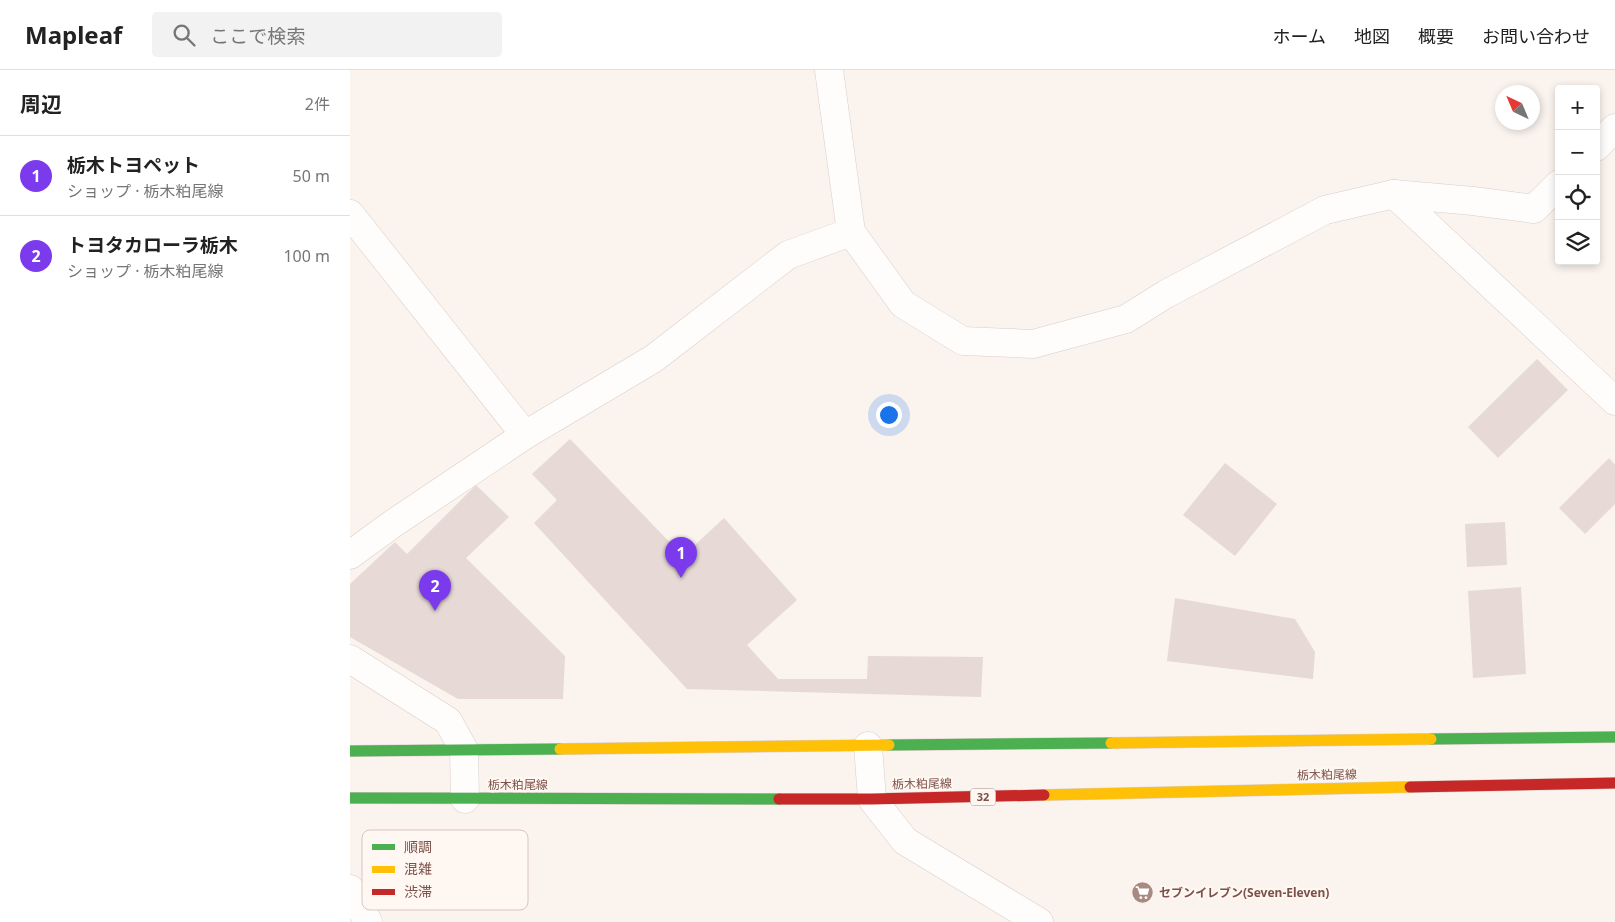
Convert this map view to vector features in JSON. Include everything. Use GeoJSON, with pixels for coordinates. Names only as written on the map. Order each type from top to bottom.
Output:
{"type":"FeatureCollection","features":[{"type":"Feature","properties":{"kind":"main road"},"geometry":{"type":"LineString","coordinates":[[350,751],[1615,737]]}},
{"type":"Feature","properties":{"kind":"main road","name":"栃木粕尾線"},"geometry":{"type":"LineString","coordinates":[[350,798],[872,799],[1615,783]]}},
{"type":"Feature","properties":{"kind":"street"},"geometry":{"type":"LineString","coordinates":[[829,70],[851,232],[903,304],[963,341],[1033,344],[1126,319],[1166,294],[1325,210],[1394,194],[1534,209],[1555,188]]}},
{"type":"Feature","properties":{"kind":"street"},"geometry":{"type":"LineString","coordinates":[[1600,143],[1615,128]]}},
{"type":"Feature","properties":{"kind":"street"},"geometry":{"type":"LineString","coordinates":[[1394,194],[1615,401]]}},
{"type":"Feature","properties":{"kind":"street"},"geometry":{"type":"LineString","coordinates":[[350,214],[524,435]]}},
{"type":"Feature","properties":{"kind":"street"},"geometry":{"type":"LineString","coordinates":[[350,555],[524,435],[653,359],[788,255],[851,232]]}},
{"type":"Feature","properties":{"kind":"street"},"geometry":{"type":"LineString","coordinates":[[350,659],[448,721],[464,750],[465,798]]}},
{"type":"Feature","properties":{"kind":"street"},"geometry":{"type":"LineString","coordinates":[[868,746],[872,799],[905,841],[1038,922]]}},
{"type":"Feature","properties":{"kind":"street"},"geometry":{"type":"LineString","coordinates":[[350,889],[368,922]]}},
{"type":"Feature","properties":{"kind":"building"},"geometry":{"type":"Polygon","coordinates":[[[1537,359],[1568,390],[1498,458],[1468,427],[1537,359]]]}},
{"type":"Feature","properties":{"kind":"building"},"geometry":{"type":"Polygon","coordinates":[[[570,439],[683,556],[724,518],[797,600],[747,645],[778,679],[867,679],[868,656],[983,657],[981,697],[687,689],[534,523],[557,500],[532,474],[570,439]]]}},
{"type":"Feature","properties":{"kind":"building"},"geometry":{"type":"Polygon","coordinates":[[[1609,458],[1615,465],[1615,504],[1585,534],[1559,508],[1609,458]]]}},
{"type":"Feature","properties":{"kind":"building"},"geometry":{"type":"Polygon","coordinates":[[[1225,463],[1277,504],[1235,556],[1183,515],[1225,463]]]}},
{"type":"Feature","properties":{"kind":"building"},"geometry":{"type":"Polygon","coordinates":[[[476,485],[509,517],[466,558],[565,656],[563,699],[458,699],[350,637],[350,584],[395,542],[407,554],[476,485]]]}},
{"type":"Feature","properties":{"kind":"building"},"geometry":{"type":"Polygon","coordinates":[[[1505,522],[1507,565],[1467,567],[1465,524],[1505,522]]]}},
{"type":"Feature","properties":{"kind":"building"},"geometry":{"type":"Polygon","coordinates":[[[1521,587],[1526,674],[1473,678],[1468,591],[1521,587]]]}},
{"type":"Feature","properties":{"kind":"building"},"geometry":{"type":"Polygon","coordinates":[[[1175,598],[1295,619],[1315,652],[1313,679],[1167,661],[1175,598]]]}},
{"type":"Feature","properties":{"kind":"traffic: fast"},"geometry":{"type":"LineString","coordinates":[[1431,739],[1615,737]]}},
{"type":"Feature","properties":{"kind":"traffic: fast"},"geometry":{"type":"LineString","coordinates":[[889,745],[1111,743]]}},
{"type":"Feature","properties":{"kind":"traffic: fast"},"geometry":{"type":"LineString","coordinates":[[350,751],[560,749]]}},
{"type":"Feature","properties":{"kind":"traffic: fast"},"geometry":{"type":"LineString","coordinates":[[350,798],[779,799]]}},
{"type":"Feature","properties":{"kind":"traffic: slow"},"geometry":{"type":"LineString","coordinates":[[1111,743],[1431,739]]}},
{"type":"Feature","properties":{"kind":"traffic: slow"},"geometry":{"type":"LineString","coordinates":[[560,749],[889,745]]}},
{"type":"Feature","properties":{"kind":"traffic: slow"},"geometry":{"type":"LineString","coordinates":[[1044,795],[1410,787]]}},
{"type":"Feature","properties":{"kind":"traffic: jam"},"geometry":{"type":"LineString","coordinates":[[1410,787],[1615,783]]}},
{"type":"Feature","properties":{"kind":"traffic: jam"},"geometry":{"type":"LineString","coordinates":[[779,799],[1044,795]]}},
{"type":"Feature","properties":{"kind":"place","name":"栃木トヨペット"},"geometry":{"type":"Point","coordinates":[681,578]}},
{"type":"Feature","properties":{"kind":"place","name":"トヨタカローラ栃木"},"geometry":{"type":"Point","coordinates":[435,611]}},
{"type":"Feature","properties":{"kind":"place","name":"セブンイレブン(Seven-Eleven)"},"geometry":{"type":"Point","coordinates":[1143,893]}}]}
